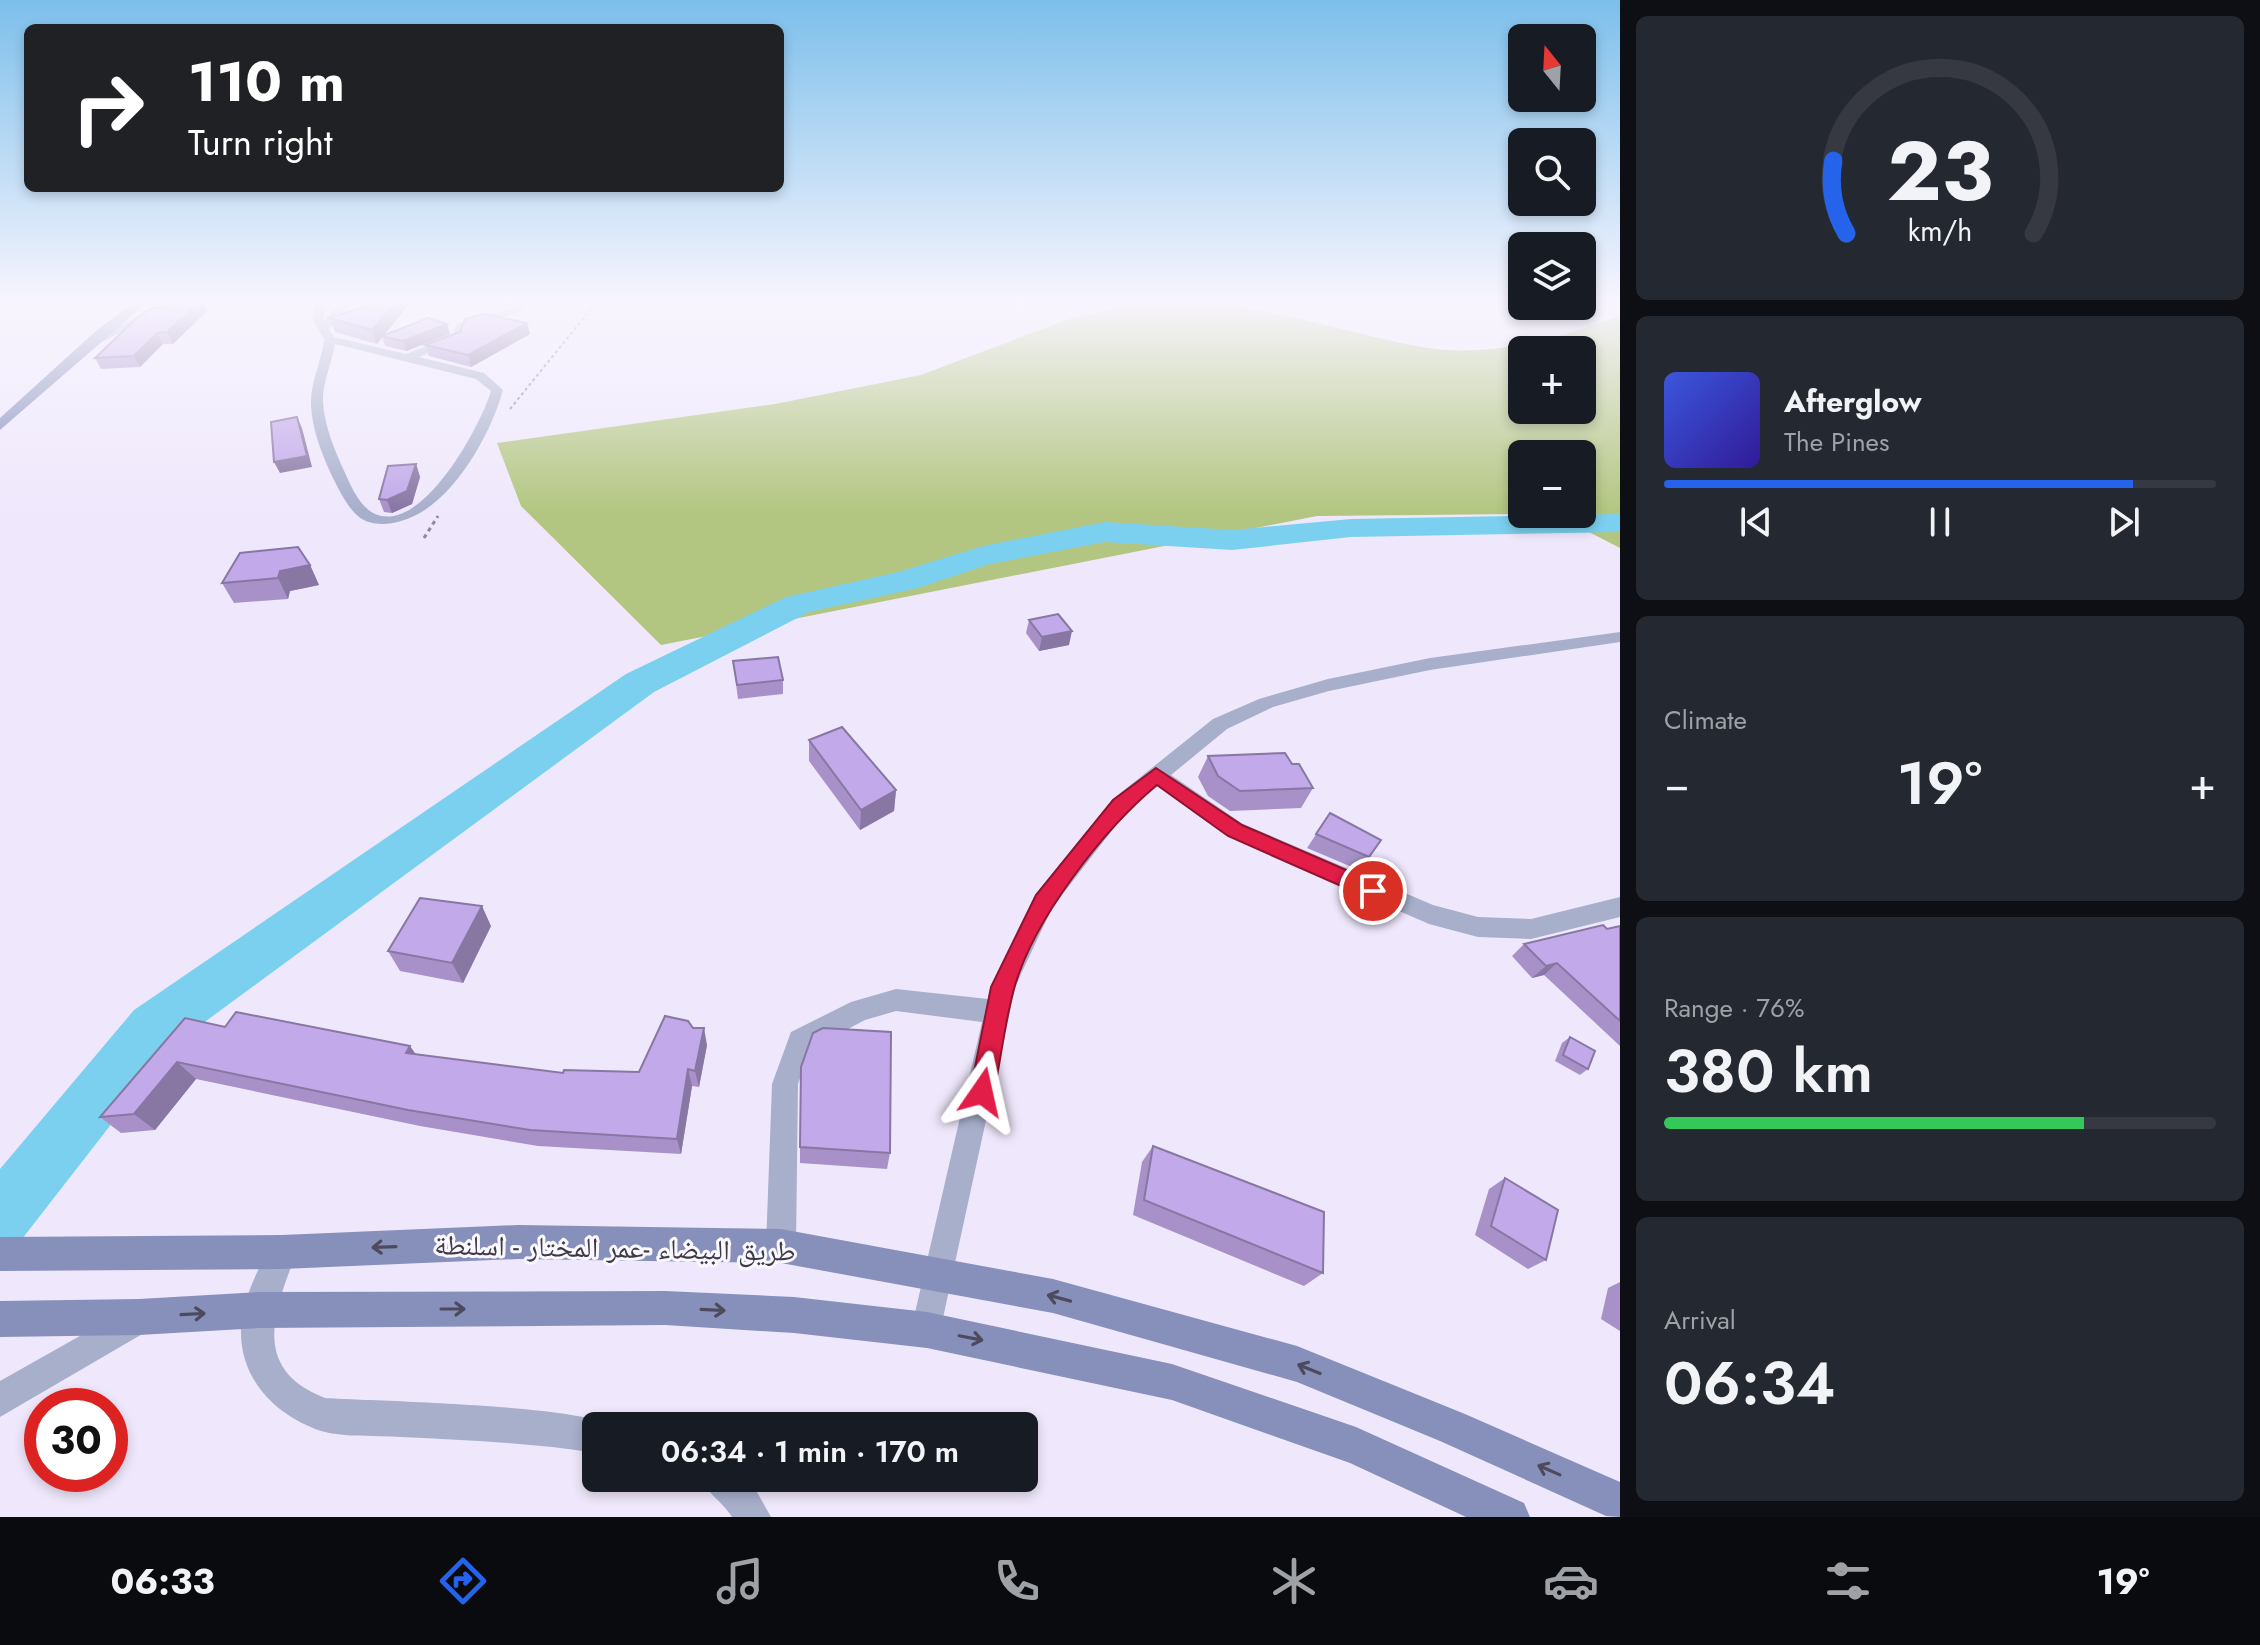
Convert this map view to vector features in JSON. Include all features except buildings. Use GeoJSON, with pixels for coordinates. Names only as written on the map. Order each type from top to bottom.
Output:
{"type":"FeatureCollection","features":[{"type":"Feature","properties":{"kind":"main road"},"geometry":{"type":"LineString","coordinates":[[0,406],[42,370]]}},
{"type":"Feature","properties":{"kind":"main road"},"geometry":{"type":"LineString","coordinates":[[0,426],[61,370]]}},
{"type":"Feature","properties":{"kind":"main road","name":"طريق البيضاء -عمر المختار - اسلنطة"},"geometry":{"type":"LineString","coordinates":[[0,1254],[282,1252],[518,1242],[781,1246],[937,1272],[1053,1296],[1297,1364],[1452,1427],[1620,1502]]}},
{"type":"Feature","properties":{"kind":"main road"},"geometry":{"type":"LineString","coordinates":[[2,1318],[139,1317],[259,1310],[665,1308],[794,1315],[927,1330],[1172,1382],[1356,1446],[1510,1517]]}},
{"type":"Feature","properties":{"kind":"street"},"geometry":{"type":"LineString","coordinates":[[321,370],[316,401],[319,419],[340,476],[357,508],[368,517],[382,521],[422,510],[442,490],[493,404],[497,390],[480,376],[455,370]]}},
{"type":"Feature","properties":{"kind":"street"},"geometry":{"type":"LineString","coordinates":[[927,1330],[937,1272],[1003,987],[1043,902],[1120,805],[1220,724],[1282,699],[1430,664],[1620,637]]}},
{"type":"Feature","properties":{"kind":"street"},"geometry":{"type":"LineString","coordinates":[[1156,775],[1235,830],[1429,914],[1478,927],[1531,929],[1620,907]]}},
{"type":"Feature","properties":{"kind":"street"},"geometry":{"type":"LineString","coordinates":[[781,1246],[785,1084],[800,1041],[860,1010],[896,1000],[998,1012]]}},
{"type":"Feature","properties":{"kind":"street"},"geometry":{"type":"LineString","coordinates":[[282,1252],[259,1310],[262,1359],[285,1397],[303,1409],[325,1415],[544,1428],[582,1434]]}},
{"type":"Feature","properties":{"kind":"street"},"geometry":{"type":"LineString","coordinates":[[0,1400],[139,1317]]}},
{"type":"Feature","properties":{"kind":"street"},"geometry":{"type":"LineString","coordinates":[[738,1492],[753,1517]]}},
{"type":"Feature","properties":{"kind":"green space"},"geometry":{"type":"Polygon","coordinates":[[[935,370],[1508,370],[1508,424],[1596,424],[1596,370],[1620,370],[1620,548],[1581,528],[1596,528],[1596,440],[1508,440],[1508,514],[1317,516],[661,645],[521,506],[497,443],[775,404],[935,370]]]}},
{"type":"Feature","properties":{"kind":"waterway"},"geometry":{"type":"LineString","coordinates":[[0,1217],[153,1028],[640,683],[798,604],[906,581],[983,556],[1105,532],[1232,540],[1351,528],[1620,523]]}},
{"type":"Feature","properties":{"kind":"route"},"geometry":{"type":"LineString","coordinates":[[982,1092],[1003,987],[1043,902],[1120,805],[1156,775],[1235,830],[1373,891]]}}]}
